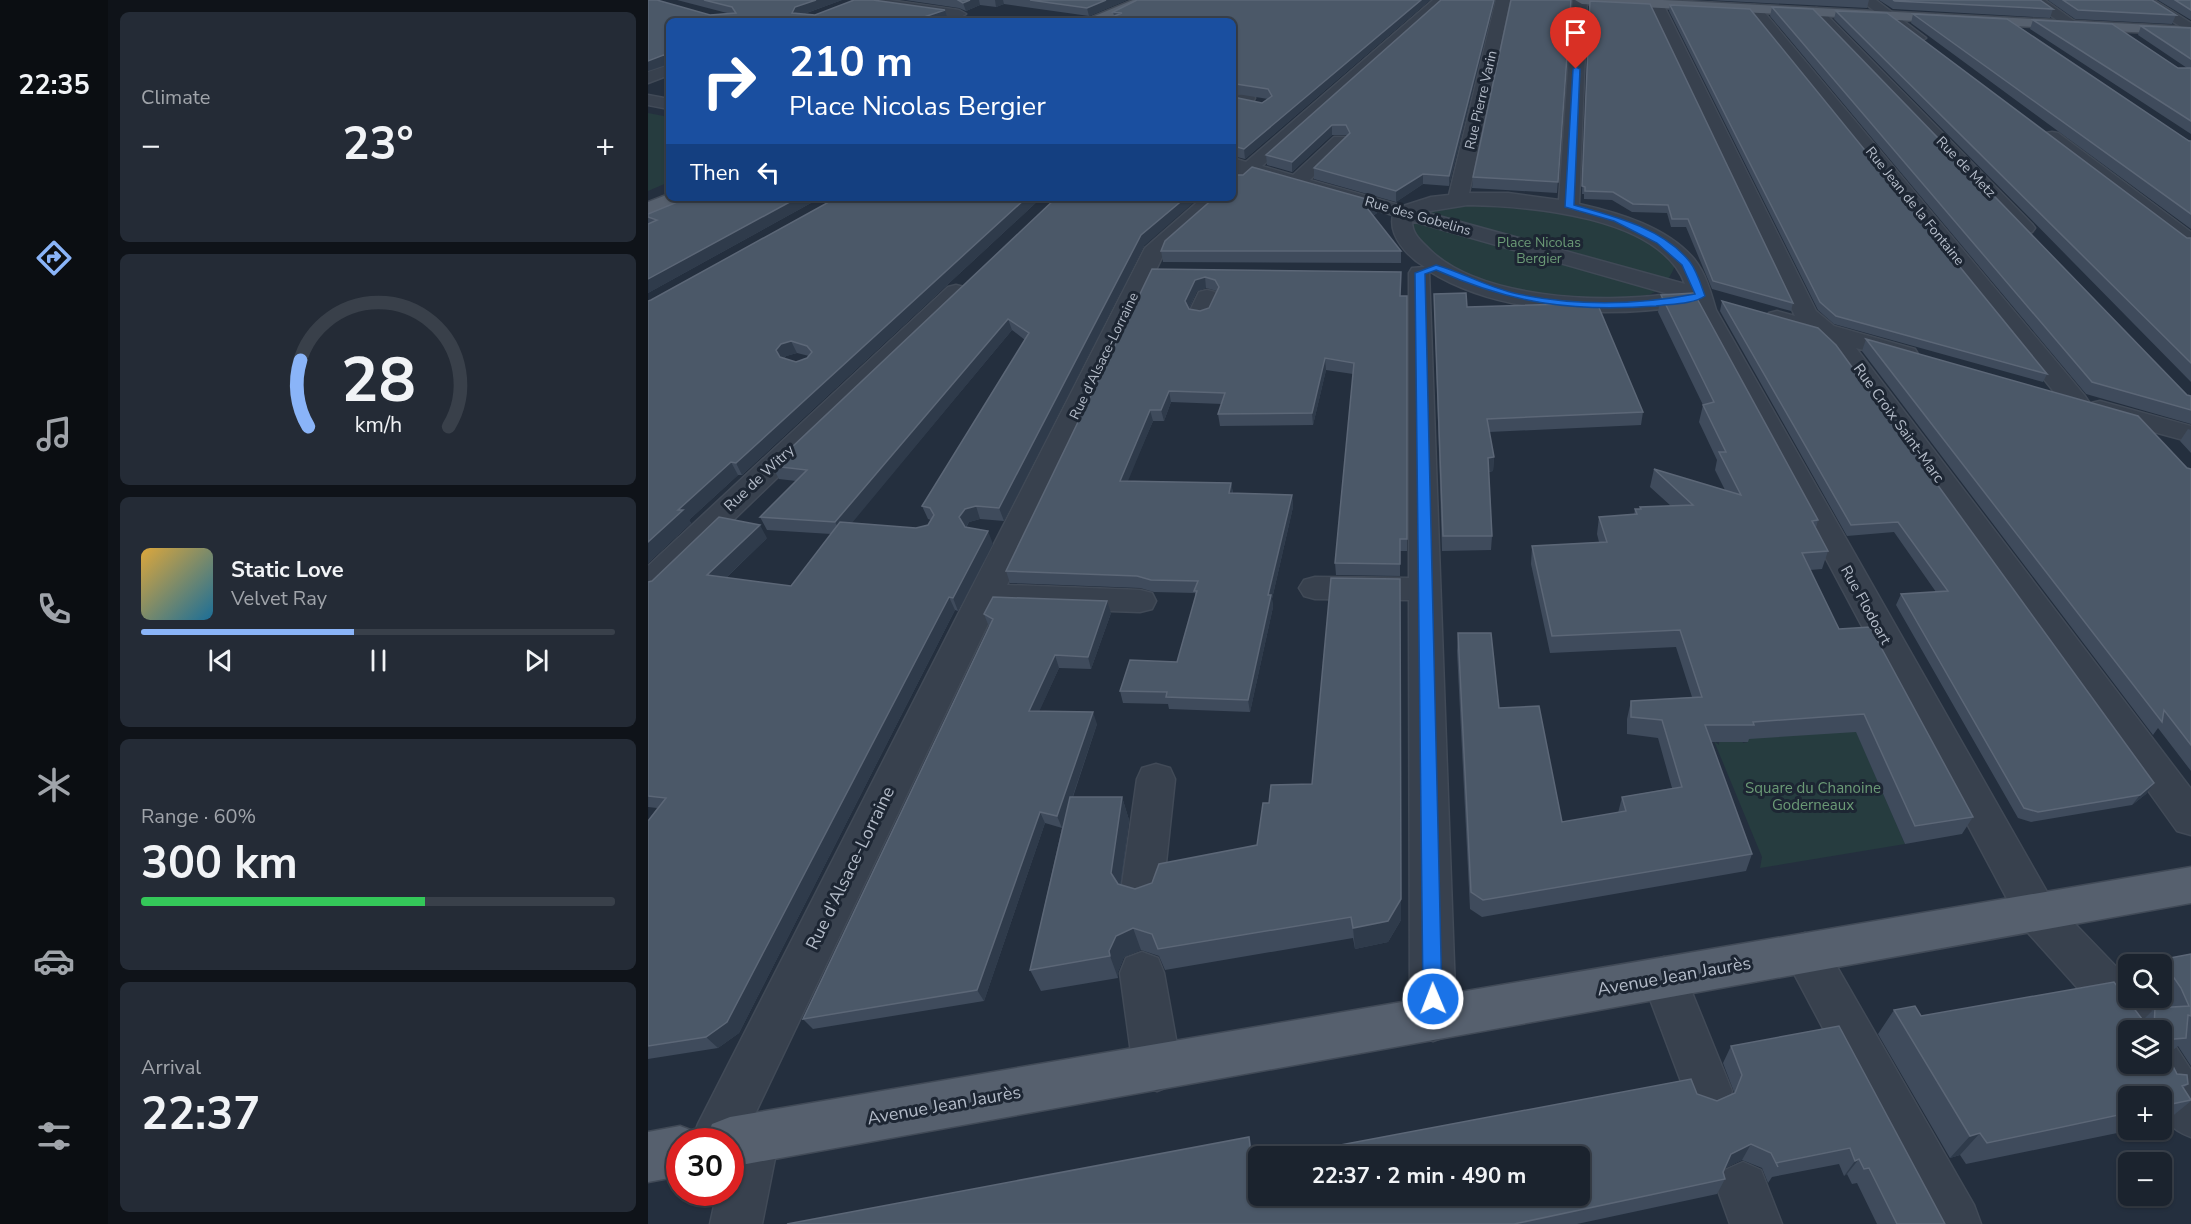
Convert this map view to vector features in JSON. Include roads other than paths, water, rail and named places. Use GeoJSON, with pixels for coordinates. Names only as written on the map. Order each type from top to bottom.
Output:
{"type":"FeatureCollection","features":[{"type":"Feature","properties":{"kind":"main road"},"geometry":{"type":"LineString","coordinates":[[1102,18],[1144,0]]}},
{"type":"Feature","properties":{"kind":"main road"},"geometry":{"type":"LineString","coordinates":[[1581,0],[2191,30]]}},
{"type":"Feature","properties":{"kind":"main road"},"geometry":{"type":"LineString","coordinates":[[648,209],[668,201]]}},
{"type":"Feature","properties":{"kind":"main road","name":"Avenue Jean Jaurès"},"geometry":{"type":"LineString","coordinates":[[744,1138],[2191,885]]}},
{"type":"Feature","properties":{"kind":"main road"},"geometry":{"type":"LineString","coordinates":[[648,1157],[666,1154]]}},
{"type":"Feature","properties":{"kind":"street"},"geometry":{"type":"LineString","coordinates":[[842,7],[860,0],[958,14]]}},
{"type":"Feature","properties":{"kind":"street"},"geometry":{"type":"LineString","coordinates":[[1238,171],[1309,115],[1441,0]]}},
{"type":"Feature","properties":{"kind":"street","name":"Rue Pierre Varin"},"geometry":{"type":"LineString","coordinates":[[1458,200],[1503,0]]}},
{"type":"Feature","properties":{"kind":"street"},"geometry":{"type":"LineString","coordinates":[[1569,207],[1581,0]]}},
{"type":"Feature","properties":{"kind":"street"},"geometry":{"type":"LineString","coordinates":[[1867,0],[1933,49]]}},
{"type":"Feature","properties":{"kind":"street"},"geometry":{"type":"LineString","coordinates":[[2036,0],[2073,25]]}},
{"type":"Feature","properties":{"kind":"street"},"geometry":{"type":"LineString","coordinates":[[2145,0],[2191,30]]}},
{"type":"Feature","properties":{"kind":"street","name":"Rue Croix Saint-Marc"},"geometry":{"type":"LineString","coordinates":[[1655,2],[1806,314],[1844,348],[2191,819]]}},
{"type":"Feature","properties":{"kind":"street","name":"Rue Jean de la Fontaine"},"geometry":{"type":"LineString","coordinates":[[1754,9],[2076,402]]}},
{"type":"Feature","properties":{"kind":"street","name":"Rue de Metz"},"geometry":{"type":"LineString","coordinates":[[1816,12],[2034,238]]}},
{"type":"Feature","properties":{"kind":"street"},"geometry":{"type":"LineString","coordinates":[[2009,22],[2033,38]]}},
{"type":"Feature","properties":{"kind":"street"},"geometry":{"type":"LineString","coordinates":[[2113,27],[2137,43]]}},
{"type":"Feature","properties":{"kind":"street"},"geometry":{"type":"LineString","coordinates":[[648,78],[666,71]]}},
{"type":"Feature","properties":{"kind":"street"},"geometry":{"type":"LineString","coordinates":[[648,100],[666,103]]}},
{"type":"Feature","properties":{"kind":"street"},"geometry":{"type":"LineString","coordinates":[[2038,127],[2163,218],[2191,242]]}},
{"type":"Feature","properties":{"kind":"street"},"geometry":{"type":"LineString","coordinates":[[1297,182],[1340,141]]}},
{"type":"Feature","properties":{"kind":"street","name":"Rue des Gobelins"},"geometry":{"type":"LineString","coordinates":[[1238,171],[1297,182],[1712,299]]}},
{"type":"Feature","properties":{"kind":"street"},"geometry":{"type":"LineString","coordinates":[[1433,1019],[1417,252],[1401,225],[1404,212],[1422,204],[1458,200],[1515,200],[1569,207],[1617,219],[1660,241],[1686,264],[1712,299]]}},
{"type":"Feature","properties":{"kind":"street","name":"Rue d'Alsace-Lorraine"},"geometry":{"type":"LineString","coordinates":[[739,1128],[985,595],[1158,270],[1156,248],[1211,201]]}},
{"type":"Feature","properties":{"kind":"street"},"geometry":{"type":"LineString","coordinates":[[2163,218],[2191,217]]}},
{"type":"Feature","properties":{"kind":"street"},"geometry":{"type":"LineString","coordinates":[[1417,271],[1472,283],[1516,297],[1577,305],[1616,306],[1712,299]]}},
{"type":"Feature","properties":{"kind":"street","name":"Rue de Witry"},"geometry":{"type":"LineString","coordinates":[[648,584],[860,372],[975,275]]}},
{"type":"Feature","properties":{"kind":"street","name":"Rue Flodoart"},"geometry":{"type":"LineString","coordinates":[[1712,299],[1704,310],[2036,912],[2116,998],[2131,1020]]}},
{"type":"Feature","properties":{"kind":"street"},"geometry":{"type":"LineString","coordinates":[[1758,312],[1929,360]]}},
{"type":"Feature","properties":{"kind":"street"},"geometry":{"type":"LineString","coordinates":[[2031,389],[2142,420],[2183,445]]}},
{"type":"Feature","properties":{"kind":"street"},"geometry":{"type":"LineString","coordinates":[[981,531],[1016,533]]}},
{"type":"Feature","properties":{"kind":"street"},"geometry":{"type":"LineString","coordinates":[[1315,588],[1425,589]]}},
{"type":"Feature","properties":{"kind":"street"},"geometry":{"type":"LineString","coordinates":[[985,595],[1140,602]]}},
{"type":"Feature","properties":{"kind":"street"},"geometry":{"type":"LineString","coordinates":[[1142,891],[1156,779]]}},
{"type":"Feature","properties":{"kind":"street"},"geometry":{"type":"LineString","coordinates":[[1805,952],[1955,1224]]}},
{"type":"Feature","properties":{"kind":"street"},"geometry":{"type":"LineString","coordinates":[[1142,974],[1157,1067]]}},
{"type":"Feature","properties":{"kind":"street"},"geometry":{"type":"LineString","coordinates":[[1664,978],[1708,1091]]}},
{"type":"Feature","properties":{"kind":"street"},"geometry":{"type":"LineString","coordinates":[[2166,1074],[2191,1113]]}},
{"type":"Feature","properties":{"kind":"street","name":"Rue d'Alsace-Lorraine"},"geometry":{"type":"LineString","coordinates":[[735,1206],[736,1224]]}},
{"type":"Feature","properties":{"kind":"park label","name":"Place Nicolas Bergier"},"geometry":{"type":"Point","coordinates":[1539,250]}},
{"type":"Feature","properties":{"kind":"park label","name":"Square du Chanoine Goderneaux"},"geometry":{"type":"Point","coordinates":[1813,796]}}]}
